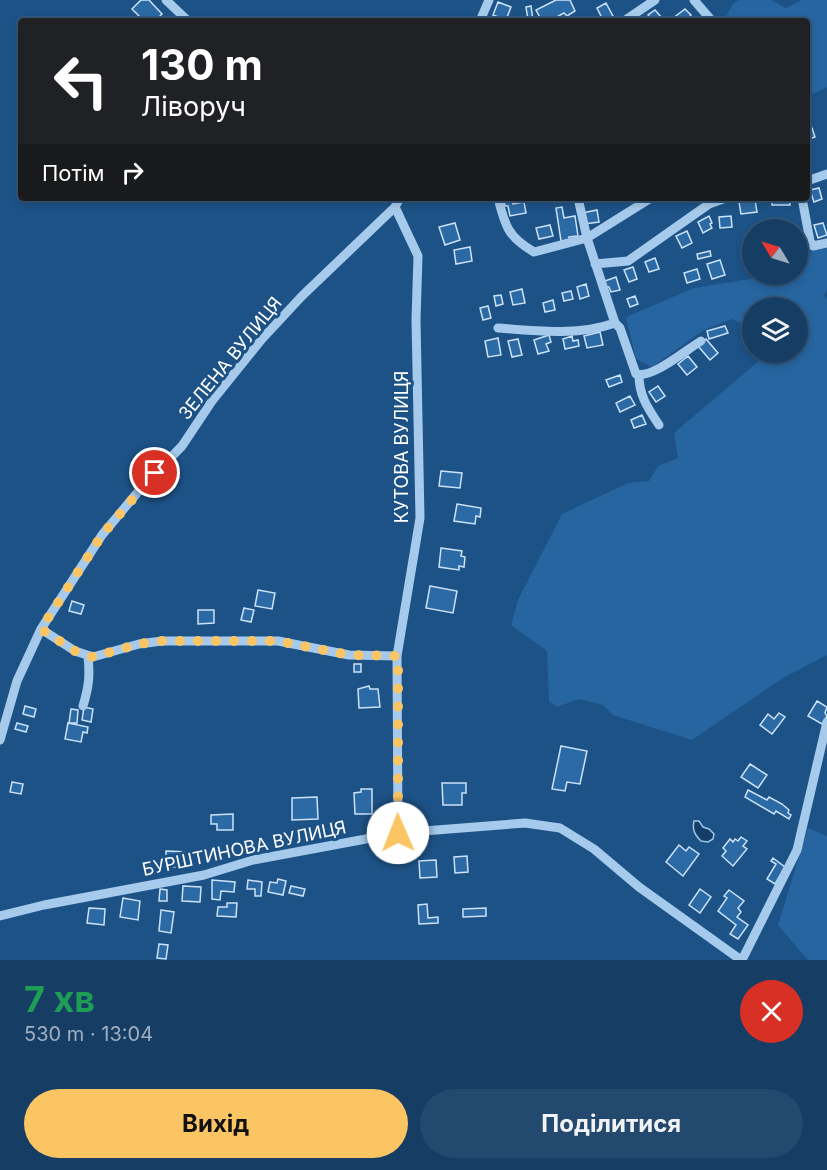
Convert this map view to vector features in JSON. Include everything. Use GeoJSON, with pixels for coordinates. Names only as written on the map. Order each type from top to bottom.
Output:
{"type":"FeatureCollection","features":[{"type":"Feature","properties":{"kind":"street"},"geometry":{"type":"LineString","coordinates":[[166,0],[185,18]]}},
{"type":"Feature","properties":{"kind":"street"},"geometry":{"type":"LineString","coordinates":[[481,18],[489,0]]}},
{"type":"Feature","properties":{"kind":"street"},"geometry":{"type":"LineString","coordinates":[[628,18],[655,0]]}},
{"type":"Feature","properties":{"kind":"street"},"geometry":{"type":"LineString","coordinates":[[694,0],[709,18]]}},
{"type":"Feature","properties":{"kind":"street"},"geometry":{"type":"LineString","coordinates":[[810,180],[827,174]]}},
{"type":"Feature","properties":{"kind":"street","name":"ЗЕЛЕНА ВУЛИЦЯ"},"geometry":{"type":"LineString","coordinates":[[0,740],[16,681],[41,629],[102,535],[142,487],[182,446],[212,401],[262,339],[302,296],[396,207],[399,201]]}},
{"type":"Feature","properties":{"kind":"street"},"geometry":{"type":"LineString","coordinates":[[499,201],[504,222],[510,234],[520,244],[534,252],[587,237],[646,201]]}},
{"type":"Feature","properties":{"kind":"street"},"geometry":{"type":"LineString","coordinates":[[579,201],[595,264],[615,323],[620,328],[636,374],[642,376],[654,372],[700,341]]}},
{"type":"Feature","properties":{"kind":"street"},"geometry":{"type":"LineString","coordinates":[[595,264],[628,261],[709,204],[718,201]]}},
{"type":"Feature","properties":{"kind":"street"},"geometry":{"type":"LineString","coordinates":[[803,201],[810,241],[813,246],[827,243]]}},
{"type":"Feature","properties":{"kind":"street","name":"КУТОВА ВУЛИЦЯ"},"geometry":{"type":"LineString","coordinates":[[396,207],[418,256],[416,320],[420,518],[398,656],[398,833]]}},
{"type":"Feature","properties":{"kind":"street"},"geometry":{"type":"LineString","coordinates":[[498,327],[560,330],[601,328],[615,323]]}},
{"type":"Feature","properties":{"kind":"street"},"geometry":{"type":"LineString","coordinates":[[639,375],[639,387],[643,401],[659,424]]}},
{"type":"Feature","properties":{"kind":"street"},"geometry":{"type":"LineString","coordinates":[[41,629],[75,651],[93,657],[139,644],[186,641],[278,641],[349,655],[398,656]]}},
{"type":"Feature","properties":{"kind":"street"},"geometry":{"type":"LineString","coordinates":[[84,706],[90,683],[88,656]]}},
{"type":"Feature","properties":{"kind":"street","name":"БУРШТИНОВА ВУЛИЦЯ"},"geometry":{"type":"LineString","coordinates":[[0,916],[45,905],[204,875],[252,860],[398,833],[525,823],[560,828],[594,849],[639,887],[741,960],[797,850],[827,722]]}},
{"type":"Feature","properties":{"kind":"shaded area"},"geometry":{"type":"Polygon","coordinates":[[[739,0],[771,0],[786,8],[802,0],[827,0],[827,87],[810,96],[810,18],[725,18],[733,4],[739,0]]]}},
{"type":"Feature","properties":{"kind":"shaded area"},"geometry":{"type":"Polygon","coordinates":[[[822,244],[827,247],[827,290],[824,296],[827,299],[827,655],[783,678],[692,740],[613,715],[603,705],[579,699],[557,707],[549,701],[547,651],[511,625],[518,600],[562,514],[628,483],[649,481],[658,466],[678,458],[674,433],[756,363],[808,363],[808,297],[742,297],[742,323],[732,319],[704,330],[652,367],[636,359],[626,317],[694,288],[742,280],[742,285],[808,285],[808,254],[822,244]]]}},
{"type":"Feature","properties":{"kind":"shaded area"},"geometry":{"type":"Polygon","coordinates":[[[694,821],[699,821],[703,827],[709,829],[714,834],[713,839],[708,842],[701,841],[694,832],[694,821]]]}},
{"type":"Feature","properties":{"kind":"shaded area"},"geometry":{"type":"Polygon","coordinates":[[[808,828],[827,836],[827,960],[808,960],[778,925],[808,828]]]}},
{"type":"Feature","properties":{"kind":"building"},"geometry":{"type":"Polygon","coordinates":[[[141,0],[149,0],[162,14],[158,18],[141,18],[132,9],[141,0]]]}},
{"type":"Feature","properties":{"kind":"building"},"geometry":{"type":"Polygon","coordinates":[[[556,0],[570,0],[575,11],[567,16],[564,13],[555,18],[540,18],[536,10],[556,0]]]}},
{"type":"Feature","properties":{"kind":"building"},"geometry":{"type":"Polygon","coordinates":[[[498,2],[511,7],[507,18],[493,15],[498,2]]]}},
{"type":"Feature","properties":{"kind":"building"},"geometry":{"type":"Polygon","coordinates":[[[606,3],[613,16],[602,18],[597,8],[606,3]]]}},
{"type":"Feature","properties":{"kind":"building"},"geometry":{"type":"Polygon","coordinates":[[[531,6],[533,18],[528,18],[526,7],[531,6]]]}},
{"type":"Feature","properties":{"kind":"building"},"geometry":{"type":"Polygon","coordinates":[[[685,9],[691,15],[688,18],[673,18],[685,9]]]}},
{"type":"Feature","properties":{"kind":"building"},"geometry":{"type":"Polygon","coordinates":[[[655,10],[662,18],[650,18],[648,15],[655,10]]]}},
{"type":"Feature","properties":{"kind":"building"},"geometry":{"type":"Polygon","coordinates":[[[812,128],[815,137],[810,139],[810,129],[812,128]]]}},
{"type":"Feature","properties":{"kind":"building"},"geometry":{"type":"Polygon","coordinates":[[[819,188],[822,199],[814,202],[810,190],[819,188]]]}},
{"type":"Feature","properties":{"kind":"building"},"geometry":{"type":"Polygon","coordinates":[[[512,201],[513,204],[524,202],[526,213],[510,216],[508,206],[505,206],[504,202],[512,201]]]}},
{"type":"Feature","properties":{"kind":"building"},"geometry":{"type":"Polygon","coordinates":[[[755,201],[757,212],[741,214],[739,202],[755,201]]]}},
{"type":"Feature","properties":{"kind":"building"},"geometry":{"type":"Polygon","coordinates":[[[772,201],[789,201],[790,205],[772,205],[772,201]]]}},
{"type":"Feature","properties":{"kind":"building"},"geometry":{"type":"Polygon","coordinates":[[[562,207],[564,218],[575,216],[578,236],[561,241],[556,208],[562,207]]]}},
{"type":"Feature","properties":{"kind":"building"},"geometry":{"type":"Polygon","coordinates":[[[597,210],[599,222],[584,224],[582,213],[597,210]]]}},
{"type":"Feature","properties":{"kind":"building"},"geometry":{"type":"Polygon","coordinates":[[[709,216],[712,228],[703,233],[698,222],[709,216]]]}},
{"type":"Feature","properties":{"kind":"building"},"geometry":{"type":"Polygon","coordinates":[[[731,216],[732,227],[720,228],[719,217],[731,216]]]}},
{"type":"Feature","properties":{"kind":"building"},"geometry":{"type":"Polygon","coordinates":[[[455,223],[460,240],[445,245],[439,227],[455,223]]]}},
{"type":"Feature","properties":{"kind":"building"},"geometry":{"type":"Polygon","coordinates":[[[823,223],[827,235],[818,238],[814,225],[823,223]]]}},
{"type":"Feature","properties":{"kind":"building"},"geometry":{"type":"Polygon","coordinates":[[[550,225],[553,236],[539,239],[536,228],[550,225]]]}},
{"type":"Feature","properties":{"kind":"building"},"geometry":{"type":"Polygon","coordinates":[[[687,231],[692,243],[682,248],[676,236],[687,231]]]}},
{"type":"Feature","properties":{"kind":"building"},"geometry":{"type":"Polygon","coordinates":[[[470,247],[472,261],[456,264],[454,250],[470,247]]]}},
{"type":"Feature","properties":{"kind":"building"},"geometry":{"type":"Polygon","coordinates":[[[710,251],[711,256],[698,259],[697,254],[710,251]]]}},
{"type":"Feature","properties":{"kind":"building"},"geometry":{"type":"Polygon","coordinates":[[[655,258],[659,269],[649,272],[645,262],[655,258]]]}},
{"type":"Feature","properties":{"kind":"building"},"geometry":{"type":"Polygon","coordinates":[[[720,260],[725,275],[712,279],[707,264],[720,260]]]}},
{"type":"Feature","properties":{"kind":"building"},"geometry":{"type":"Polygon","coordinates":[[[633,267],[637,279],[629,282],[624,270],[633,267]]]}},
{"type":"Feature","properties":{"kind":"building"},"geometry":{"type":"Polygon","coordinates":[[[697,269],[700,279],[687,283],[684,273],[697,269]]]}},
{"type":"Feature","properties":{"kind":"building"},"geometry":{"type":"Polygon","coordinates":[[[616,277],[620,290],[611,292],[609,287],[606,287],[605,281],[616,277]]]}},
{"type":"Feature","properties":{"kind":"building"},"geometry":{"type":"Polygon","coordinates":[[[586,284],[589,296],[580,299],[577,287],[586,284]]]}},
{"type":"Feature","properties":{"kind":"building"},"geometry":{"type":"Polygon","coordinates":[[[522,289],[525,303],[513,305],[510,292],[522,289]]]}},
{"type":"Feature","properties":{"kind":"building"},"geometry":{"type":"Polygon","coordinates":[[[571,291],[573,299],[564,301],[562,293],[571,291]]]}},
{"type":"Feature","properties":{"kind":"building"},"geometry":{"type":"Polygon","coordinates":[[[501,295],[503,304],[496,306],[494,296],[501,295]]]}},
{"type":"Feature","properties":{"kind":"building"},"geometry":{"type":"Polygon","coordinates":[[[635,296],[638,304],[630,307],[627,299],[635,296]]]}},
{"type":"Feature","properties":{"kind":"building"},"geometry":{"type":"Polygon","coordinates":[[[553,300],[555,310],[545,312],[543,303],[553,300]]]}},
{"type":"Feature","properties":{"kind":"building"},"geometry":{"type":"Polygon","coordinates":[[[488,306],[491,318],[483,320],[480,308],[488,306]]]}},
{"type":"Feature","properties":{"kind":"building"},"geometry":{"type":"Polygon","coordinates":[[[725,326],[728,333],[709,339],[707,331],[725,326]]]}},
{"type":"Feature","properties":{"kind":"building"},"geometry":{"type":"Polygon","coordinates":[[[600,332],[603,345],[587,348],[584,336],[600,332]]]}},
{"type":"Feature","properties":{"kind":"building"},"geometry":{"type":"Polygon","coordinates":[[[549,335],[551,342],[546,344],[549,351],[538,354],[534,340],[549,335]]]}},
{"type":"Feature","properties":{"kind":"building"},"geometry":{"type":"Polygon","coordinates":[[[572,336],[573,341],[578,340],[579,346],[565,349],[563,339],[572,336]]]}},
{"type":"Feature","properties":{"kind":"building"},"geometry":{"type":"Polygon","coordinates":[[[498,338],[501,355],[488,357],[485,341],[498,338]]]}},
{"type":"Feature","properties":{"kind":"building"},"geometry":{"type":"Polygon","coordinates":[[[518,339],[522,355],[512,357],[508,341],[518,339]]]}},
{"type":"Feature","properties":{"kind":"building"},"geometry":{"type":"Polygon","coordinates":[[[706,339],[718,353],[710,360],[698,346],[706,339]]]}},
{"type":"Feature","properties":{"kind":"building"},"geometry":{"type":"Polygon","coordinates":[[[688,356],[697,367],[687,375],[678,364],[688,356]]]}},
{"type":"Feature","properties":{"kind":"building"},"geometry":{"type":"Polygon","coordinates":[[[620,375],[622,382],[609,387],[606,380],[620,375]]]}},
{"type":"Feature","properties":{"kind":"building"},"geometry":{"type":"Polygon","coordinates":[[[658,386],[665,396],[656,402],[649,392],[658,386]]]}},
{"type":"Feature","properties":{"kind":"building"},"geometry":{"type":"Polygon","coordinates":[[[630,396],[635,405],[620,412],[616,403],[630,396]]]}},
{"type":"Feature","properties":{"kind":"building"},"geometry":{"type":"Polygon","coordinates":[[[642,415],[646,424],[634,428],[631,420],[642,415]]]}},
{"type":"Feature","properties":{"kind":"building"},"geometry":{"type":"Polygon","coordinates":[[[441,471],[462,473],[460,488],[439,486],[441,471]]]}},
{"type":"Feature","properties":{"kind":"building"},"geometry":{"type":"Polygon","coordinates":[[[457,504],[481,508],[480,517],[476,516],[475,524],[454,521],[457,504]]]}},
{"type":"Feature","properties":{"kind":"building"},"geometry":{"type":"Polygon","coordinates":[[[441,548],[462,551],[461,556],[465,557],[464,567],[459,566],[459,570],[439,567],[441,548]]]}},
{"type":"Feature","properties":{"kind":"building"},"geometry":{"type":"Polygon","coordinates":[[[430,586],[457,591],[453,613],[426,608],[430,586]]]}},
{"type":"Feature","properties":{"kind":"building"},"geometry":{"type":"Polygon","coordinates":[[[258,590],[275,593],[272,609],[255,606],[258,590]]]}},
{"type":"Feature","properties":{"kind":"building"},"geometry":{"type":"Polygon","coordinates":[[[72,601],[84,605],[81,614],[69,611],[72,601]]]}},
{"type":"Feature","properties":{"kind":"building"},"geometry":{"type":"Polygon","coordinates":[[[244,608],[254,610],[251,622],[241,620],[244,608]]]}},
{"type":"Feature","properties":{"kind":"building"},"geometry":{"type":"Polygon","coordinates":[[[198,610],[214,610],[214,623],[198,624],[198,610]]]}},
{"type":"Feature","properties":{"kind":"building"},"geometry":{"type":"Polygon","coordinates":[[[354,664],[361,664],[361,672],[354,672],[354,664]]]}},
{"type":"Feature","properties":{"kind":"building"},"geometry":{"type":"Polygon","coordinates":[[[369,686],[370,689],[378,689],[380,707],[359,708],[358,689],[369,686]]]}},
{"type":"Feature","properties":{"kind":"building"},"geometry":{"type":"Polygon","coordinates":[[[817,701],[827,707],[825,713],[827,716],[822,724],[808,716],[817,701]]]}},
{"type":"Feature","properties":{"kind":"building"},"geometry":{"type":"Polygon","coordinates":[[[25,706],[36,709],[34,717],[23,714],[25,706]]]}},
{"type":"Feature","properties":{"kind":"building"},"geometry":{"type":"Polygon","coordinates":[[[84,707],[93,709],[91,722],[82,720],[84,707]]]}},
{"type":"Feature","properties":{"kind":"building"},"geometry":{"type":"Polygon","coordinates":[[[71,709],[78,710],[77,723],[69,723],[71,709]]]}},
{"type":"Feature","properties":{"kind":"building"},"geometry":{"type":"Polygon","coordinates":[[[779,713],[785,717],[772,734],[760,725],[768,714],[774,719],[779,713]]]}},
{"type":"Feature","properties":{"kind":"building"},"geometry":{"type":"Polygon","coordinates":[[[17,723],[28,726],[26,732],[15,729],[17,723]]]}},
{"type":"Feature","properties":{"kind":"building"},"geometry":{"type":"Polygon","coordinates":[[[68,723],[88,727],[87,733],[83,732],[81,742],[65,739],[68,723]]]}},
{"type":"Feature","properties":{"kind":"building"},"geometry":{"type":"Polygon","coordinates":[[[561,746],[587,751],[580,784],[567,782],[565,791],[552,789],[561,746]]]}},
{"type":"Feature","properties":{"kind":"building"},"geometry":{"type":"Polygon","coordinates":[[[750,764],[767,775],[758,788],[741,777],[750,764]]]}},
{"type":"Feature","properties":{"kind":"building"},"geometry":{"type":"Polygon","coordinates":[[[12,782],[23,784],[21,794],[10,792],[12,782]]]}},
{"type":"Feature","properties":{"kind":"building"},"geometry":{"type":"Polygon","coordinates":[[[442,783],[466,783],[466,793],[462,793],[462,805],[443,805],[442,783]]]}},
{"type":"Feature","properties":{"kind":"building"},"geometry":{"type":"Polygon","coordinates":[[[361,789],[372,789],[372,814],[355,814],[354,793],[361,792],[361,789]]]}},
{"type":"Feature","properties":{"kind":"building"},"geometry":{"type":"Polygon","coordinates":[[[748,790],[767,800],[769,797],[782,804],[789,810],[788,813],[791,815],[789,819],[776,811],[774,814],[745,797],[748,790]]]}},
{"type":"Feature","properties":{"kind":"building"},"geometry":{"type":"Polygon","coordinates":[[[317,797],[318,819],[292,820],[292,798],[317,797]]]}},
{"type":"Feature","properties":{"kind":"building"},"geometry":{"type":"Polygon","coordinates":[[[233,814],[233,830],[217,830],[217,824],[211,824],[211,815],[233,814]]]}},
{"type":"Feature","properties":{"kind":"building"},"geometry":{"type":"Polygon","coordinates":[[[741,837],[747,841],[743,846],[747,849],[733,866],[722,856],[726,851],[723,848],[730,839],[733,842],[735,839],[738,841],[741,837]]]}},
{"type":"Feature","properties":{"kind":"building"},"geometry":{"type":"Polygon","coordinates":[[[679,845],[686,851],[689,847],[699,854],[683,876],[666,862],[679,845]]]}},
{"type":"Feature","properties":{"kind":"building"},"geometry":{"type":"Polygon","coordinates":[[[166,851],[189,852],[188,858],[184,858],[184,867],[169,867],[170,856],[166,856],[166,851]]]}},
{"type":"Feature","properties":{"kind":"building"},"geometry":{"type":"Polygon","coordinates":[[[467,856],[468,872],[455,873],[454,857],[467,856]]]}},
{"type":"Feature","properties":{"kind":"building"},"geometry":{"type":"Polygon","coordinates":[[[773,858],[785,867],[775,884],[767,879],[776,864],[771,861],[773,858]]]}},
{"type":"Feature","properties":{"kind":"building"},"geometry":{"type":"Polygon","coordinates":[[[436,860],[437,877],[420,878],[419,861],[436,860]]]}},
{"type":"Feature","properties":{"kind":"building"},"geometry":{"type":"Polygon","coordinates":[[[278,879],[286,881],[283,895],[268,892],[270,882],[277,883],[278,879]]]}},
{"type":"Feature","properties":{"kind":"building"},"geometry":{"type":"Polygon","coordinates":[[[212,880],[235,882],[234,892],[221,891],[220,900],[212,899],[212,880]]]}},
{"type":"Feature","properties":{"kind":"building"},"geometry":{"type":"Polygon","coordinates":[[[248,880],[262,882],[261,896],[255,896],[255,889],[247,889],[248,880]]]}},
{"type":"Feature","properties":{"kind":"building"},"geometry":{"type":"Polygon","coordinates":[[[183,886],[201,887],[200,902],[182,901],[183,886]]]}},
{"type":"Feature","properties":{"kind":"building"},"geometry":{"type":"Polygon","coordinates":[[[291,886],[305,889],[303,896],[289,893],[291,886]]]}},
{"type":"Feature","properties":{"kind":"building"},"geometry":{"type":"Polygon","coordinates":[[[160,889],[167,890],[167,901],[159,901],[160,889]]]}},
{"type":"Feature","properties":{"kind":"building"},"geometry":{"type":"Polygon","coordinates":[[[700,889],[711,897],[700,913],[689,905],[700,889]]]}},
{"type":"Feature","properties":{"kind":"building"},"geometry":{"type":"Polygon","coordinates":[[[729,890],[744,901],[738,908],[741,912],[737,917],[748,925],[738,939],[730,934],[736,925],[718,911],[727,898],[724,896],[729,890]]]}},
{"type":"Feature","properties":{"kind":"building"},"geometry":{"type":"Polygon","coordinates":[[[123,898],[140,901],[138,920],[120,917],[123,898]]]}},
{"type":"Feature","properties":{"kind":"building"},"geometry":{"type":"Polygon","coordinates":[[[227,903],[237,903],[236,917],[217,916],[218,907],[227,907],[227,903]]]}},
{"type":"Feature","properties":{"kind":"building"},"geometry":{"type":"Polygon","coordinates":[[[427,904],[428,918],[438,917],[438,923],[419,924],[418,905],[427,904]]]}},
{"type":"Feature","properties":{"kind":"building"},"geometry":{"type":"Polygon","coordinates":[[[89,908],[105,909],[104,925],[87,923],[89,908]]]}},
{"type":"Feature","properties":{"kind":"building"},"geometry":{"type":"Polygon","coordinates":[[[486,908],[486,916],[463,917],[463,909],[486,908]]]}},
{"type":"Feature","properties":{"kind":"building"},"geometry":{"type":"Polygon","coordinates":[[[161,910],[174,912],[171,933],[159,931],[161,910]]]}},
{"type":"Feature","properties":{"kind":"building"},"geometry":{"type":"Polygon","coordinates":[[[159,944],[168,945],[166,959],[157,958],[159,944]]]}},
{"type":"Feature","properties":{"kind":"route"},"geometry":{"type":"LineString","coordinates":[[155,473],[102,535],[41,629],[75,651],[93,657],[139,644],[162,641],[278,641],[349,655],[398,656],[398,833]]}}]}
